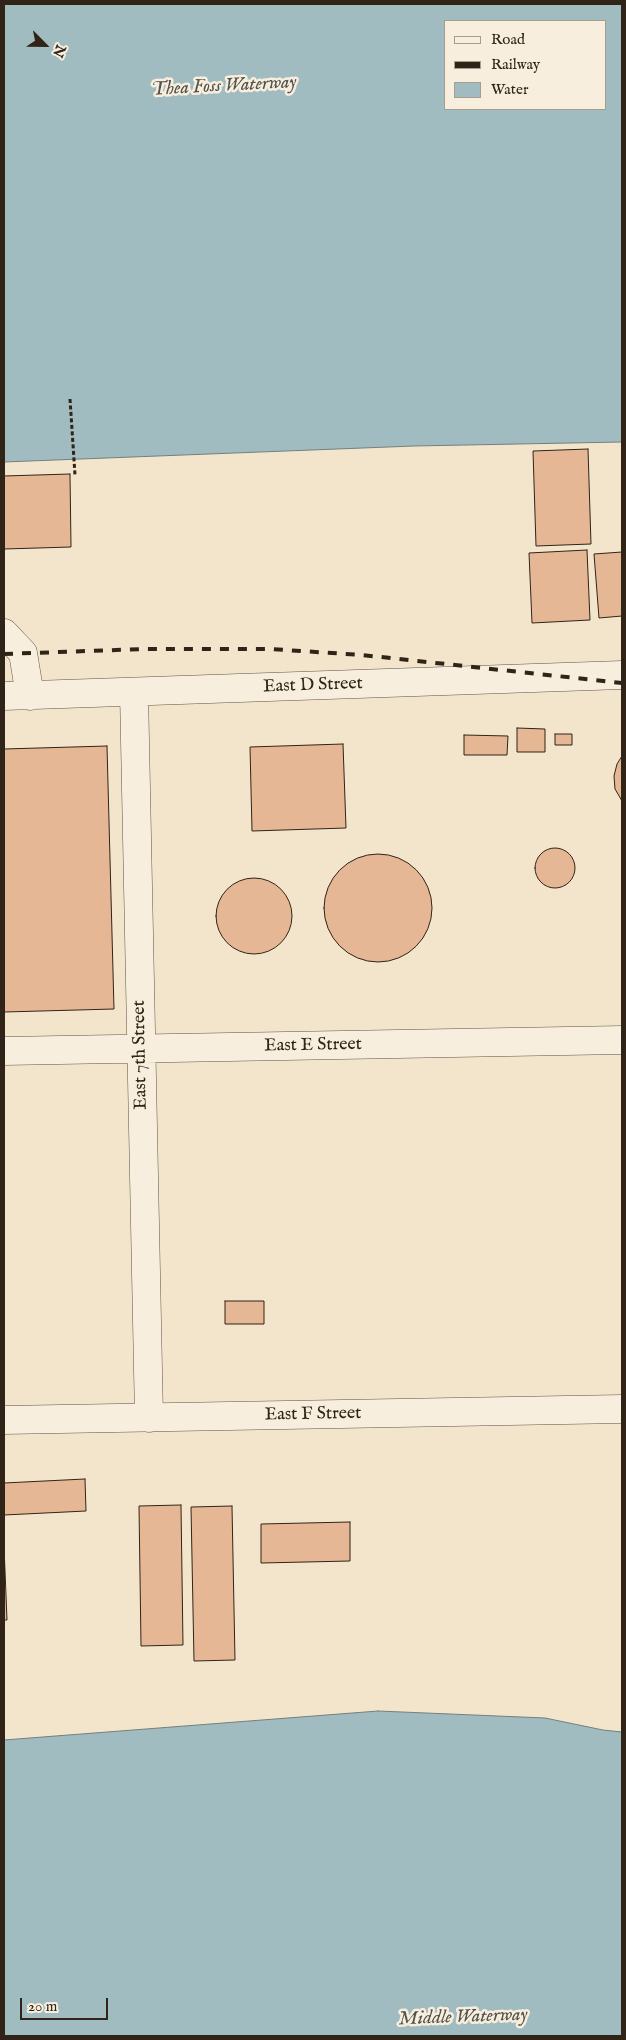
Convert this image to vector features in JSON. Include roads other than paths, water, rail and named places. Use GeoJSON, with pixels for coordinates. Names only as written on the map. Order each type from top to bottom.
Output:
{"type":"FeatureCollection","features":[{"type":"Feature","properties":{"kind":"street"},"geometry":{"type":"LineString","coordinates":[[4,633],[23,653],[17,696]]}},
{"type":"Feature","properties":{"kind":"street","name":"East D Street"},"geometry":{"type":"LineString","coordinates":[[17,696],[622,675]]}},
{"type":"Feature","properties":{"kind":"street","name":"East 7th Street"},"geometry":{"type":"LineString","coordinates":[[134,692],[149,1418]]}},
{"type":"Feature","properties":{"kind":"street","name":"East E Street"},"geometry":{"type":"LineString","coordinates":[[4,1052],[622,1040]]}},
{"type":"Feature","properties":{"kind":"street","name":"East F Street"},"geometry":{"type":"LineString","coordinates":[[4,1420],[622,1409]]}},
{"type":"Feature","properties":{"kind":"water","name":"Thea Foss Waterway"},"geometry":{"type":"Polygon","coordinates":[[[4,4],[622,4],[622,442],[414,446],[4,462],[4,4]]]}},
{"type":"Feature","properties":{"kind":"water","name":"Middle Waterway"},"geometry":{"type":"Polygon","coordinates":[[[378,1711],[545,1718],[622,1732],[622,2036],[4,2036],[4,1740],[378,1711]]]}},
{"type":"Feature","properties":{"kind":"railway"},"geometry":{"type":"LineString","coordinates":[[4,654],[144,649],[270,649],[362,655],[622,683]]}}]}
